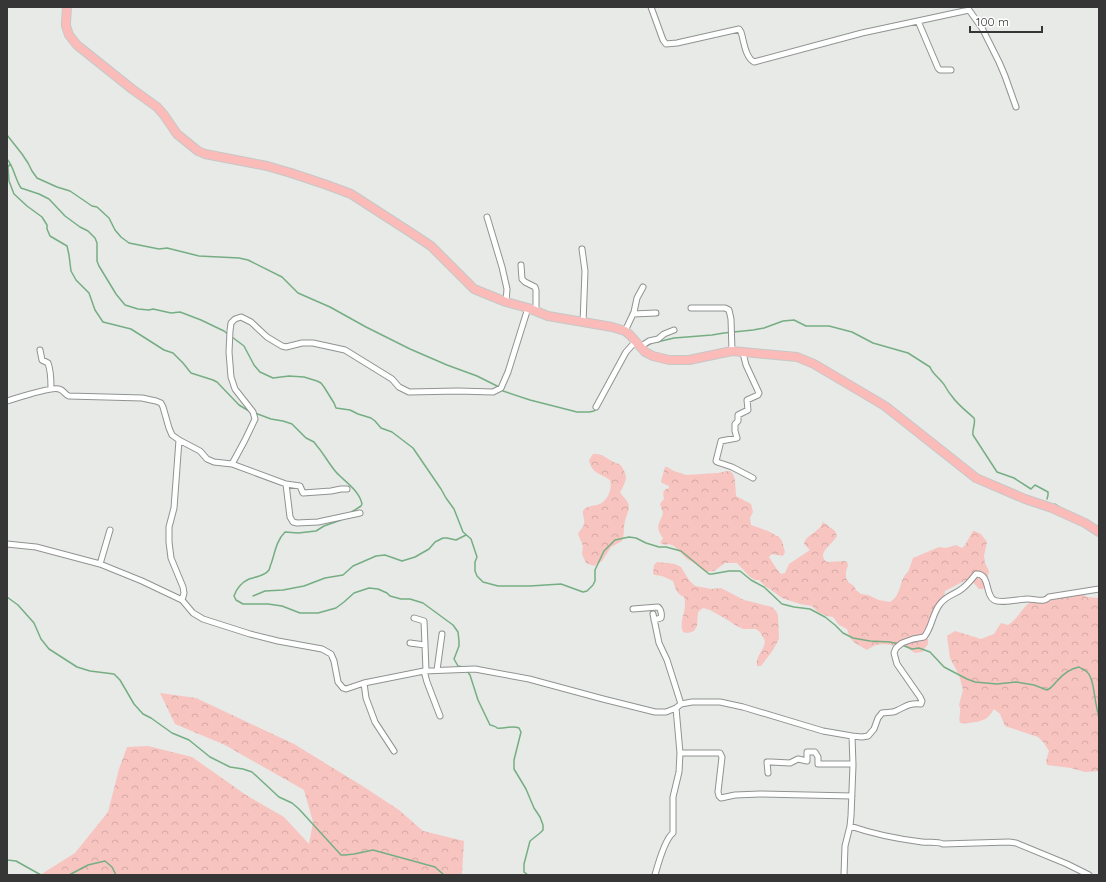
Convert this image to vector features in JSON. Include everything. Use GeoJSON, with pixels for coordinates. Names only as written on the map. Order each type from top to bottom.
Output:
{"type":"FeatureCollection","features":[{"type":"Feature","properties":{"kind":"main road"},"geometry":{"type":"LineString","coordinates":[[67,7],[66,26],[69,35],[77,45],[132,89],[158,107],[177,134],[198,151],[205,154],[267,166],[351,194],[431,246],[470,287],[506,302],[548,316],[606,326],[625,331],[644,352],[653,356],[669,360],[689,360],[732,351],[797,357],[814,364],[885,406],[976,478],[1010,493],[1052,508],[1085,523],[1099,532]]}},
{"type":"Feature","properties":{"kind":"street"},"geometry":{"type":"LineString","coordinates":[[651,7],[662,40],[666,44],[677,43],[739,29],[748,57],[754,62],[862,33],[968,8],[982,28],[999,62],[1016,107]]}},
{"type":"Feature","properties":{"kind":"street"},"geometry":{"type":"LineString","coordinates":[[918,21],[938,68],[940,70],[951,70]]}},
{"type":"Feature","properties":{"kind":"street"},"geometry":{"type":"LineString","coordinates":[[487,217],[507,289],[506,302]]}},
{"type":"Feature","properties":{"kind":"street"},"geometry":{"type":"LineString","coordinates":[[582,249],[585,271],[583,322]]}},
{"type":"Feature","properties":{"kind":"street"},"geometry":{"type":"LineString","coordinates":[[232,464],[255,419],[253,412],[236,389],[231,377],[229,352],[230,331],[231,323],[235,319],[241,317],[247,319],[267,337],[282,346],[286,347],[302,343],[313,343],[345,350],[392,379],[399,387],[409,392],[493,392],[502,388],[532,310],[536,290],[535,287],[524,282],[522,279],[521,265]]}},
{"type":"Feature","properties":{"kind":"street"},"geometry":{"type":"LineString","coordinates":[[625,331],[634,312],[637,298],[643,287]]}},
{"type":"Feature","properties":{"kind":"street"},"geometry":{"type":"LineString","coordinates":[[691,308],[725,308],[729,310],[731,319],[732,351]]}},
{"type":"Feature","properties":{"kind":"street"},"geometry":{"type":"LineString","coordinates":[[633,314],[656,313]]}},
{"type":"Feature","properties":{"kind":"street"},"geometry":{"type":"LineString","coordinates":[[596,407],[626,352],[638,344],[658,340],[664,334],[674,330]]}},
{"type":"Feature","properties":{"kind":"street"},"geometry":{"type":"LineString","coordinates":[[40,350],[42,360],[49,365],[51,388]]}},
{"type":"Feature","properties":{"kind":"street"},"geometry":{"type":"LineString","coordinates":[[743,352],[746,365],[759,393],[747,400],[748,410],[738,416],[738,421],[735,424],[737,438],[721,441],[716,461],[732,467],[753,478]]}},
{"type":"Feature","properties":{"kind":"street"},"geometry":{"type":"LineString","coordinates":[[7,401],[51,388],[60,389],[69,396],[142,398],[156,401],[161,403],[163,407],[171,432],[179,440],[200,451],[205,458],[210,461],[232,464],[286,484],[300,486],[302,488],[302,492],[304,493],[347,489]]}},
{"type":"Feature","properties":{"kind":"street"},"geometry":{"type":"LineString","coordinates":[[179,440],[174,508],[170,527],[169,549],[183,587],[184,593],[182,600]]}},
{"type":"Feature","properties":{"kind":"street"},"geometry":{"type":"LineString","coordinates":[[286,484],[290,517],[294,522],[318,522],[360,513]]}},
{"type":"Feature","properties":{"kind":"street"},"geometry":{"type":"LineString","coordinates":[[100,564],[110,530]]}},
{"type":"Feature","properties":{"kind":"street"},"geometry":{"type":"LineString","coordinates":[[7,544],[36,547],[100,564],[142,581],[182,600],[193,613],[202,619],[250,634],[317,648],[328,652],[334,661],[338,682],[342,688],[346,689],[364,683],[425,671],[475,669],[536,681],[603,700],[655,712],[666,712],[681,704],[692,702],[720,702],[743,707],[823,731],[862,737],[868,736],[874,729],[878,718],[882,713],[894,712],[912,704],[921,704],[922,701],[920,697],[897,664],[894,653],[896,648],[906,642],[924,637],[940,604],[949,595],[963,588],[976,574],[980,574],[982,576],[992,598],[999,602],[1022,599],[1042,600],[1063,594],[1099,589]]}},
{"type":"Feature","properties":{"kind":"street"},"geometry":{"type":"LineString","coordinates":[[633,609],[660,608],[661,618],[654,620]]}},
{"type":"Feature","properties":{"kind":"street"},"geometry":{"type":"LineString","coordinates":[[653,614],[660,643],[681,704]]}},
{"type":"Feature","properties":{"kind":"street"},"geometry":{"type":"LineString","coordinates":[[414,618],[424,621],[425,671],[427,682],[440,716]]}},
{"type":"Feature","properties":{"kind":"street"},"geometry":{"type":"LineString","coordinates":[[437,670],[442,634]]}},
{"type":"Feature","properties":{"kind":"street"},"geometry":{"type":"LineString","coordinates":[[410,643],[425,645]]}},
{"type":"Feature","properties":{"kind":"street"},"geometry":{"type":"LineString","coordinates":[[364,683],[366,698],[375,722],[394,751]]}},
{"type":"Feature","properties":{"kind":"street"},"geometry":{"type":"LineString","coordinates":[[655,875],[659,860],[673,828],[673,797],[679,772],[680,753],[676,708]]}},
{"type":"Feature","properties":{"kind":"street"},"geometry":{"type":"LineString","coordinates":[[844,875],[845,846],[850,826],[852,796],[852,736]]}},
{"type":"Feature","properties":{"kind":"street"},"geometry":{"type":"LineString","coordinates":[[768,773],[767,762],[790,763],[798,759],[807,761],[806,752],[815,752],[818,757],[818,764],[853,764]]}},
{"type":"Feature","properties":{"kind":"street"},"geometry":{"type":"LineString","coordinates":[[680,753],[720,753],[722,757],[718,792],[721,798],[735,795],[760,794],[852,796]]}},
{"type":"Feature","properties":{"kind":"street"},"geometry":{"type":"LineString","coordinates":[[850,826],[922,842],[938,842],[943,844],[1016,843],[1067,864],[1089,875]]}},
{"type":"Feature","properties":{"kind":"green space"},"geometry":{"type":"Polygon","coordinates":[[[593,454],[602,456],[619,464],[623,468],[626,478],[620,492],[629,505],[624,524],[622,541],[611,547],[602,561],[594,566],[586,563],[582,554],[583,546],[578,534],[584,524],[584,509],[604,502],[610,491],[611,484],[610,480],[594,471],[590,465],[589,460],[593,454]]]}},
{"type":"Feature","properties":{"kind":"green space"},"geometry":{"type":"Polygon","coordinates":[[[665,467],[686,475],[730,471],[735,480],[736,496],[751,504],[753,512],[750,518],[751,525],[768,531],[779,537],[782,541],[785,552],[783,556],[772,554],[769,557],[781,574],[785,573],[789,564],[810,550],[804,544],[807,538],[820,527],[823,522],[835,531],[837,536],[824,552],[824,559],[827,562],[847,562],[848,566],[846,578],[848,582],[861,594],[890,602],[897,595],[913,558],[939,547],[946,548],[956,545],[962,548],[973,531],[981,534],[987,542],[984,556],[985,563],[989,571],[987,580],[983,589],[979,589],[971,580],[966,580],[945,591],[944,598],[937,604],[931,615],[928,627],[928,644],[922,652],[915,653],[903,645],[899,647],[884,644],[878,644],[867,650],[855,643],[850,638],[847,629],[839,625],[833,617],[818,612],[812,606],[782,598],[759,580],[755,580],[750,577],[737,563],[725,563],[714,571],[706,572],[687,559],[674,546],[660,543],[663,538],[660,534],[658,525],[663,513],[660,504],[664,499],[664,491],[669,488],[669,486],[661,481],[665,467]]]}},
{"type":"Feature","properties":{"kind":"green space"},"geometry":{"type":"Polygon","coordinates":[[[657,562],[675,564],[681,567],[689,580],[695,586],[712,589],[721,588],[744,600],[772,607],[776,611],[778,615],[779,639],[761,666],[757,666],[757,659],[765,641],[760,632],[756,629],[743,629],[710,610],[703,608],[698,612],[697,626],[694,631],[688,633],[683,632],[682,622],[685,608],[684,597],[676,590],[673,581],[653,574],[654,565],[657,562]]]}},
{"type":"Feature","properties":{"kind":"green space"},"geometry":{"type":"Polygon","coordinates":[[[1083,593],[1086,597],[1099,598],[1099,771],[1085,772],[1071,768],[1047,765],[1046,761],[1049,751],[1044,743],[1038,737],[1005,726],[1000,714],[994,709],[986,719],[971,723],[960,723],[959,705],[963,690],[959,675],[950,658],[947,636],[955,631],[981,639],[994,634],[1001,623],[1008,625],[1025,606],[1032,601],[1083,593]]]}},
{"type":"Feature","properties":{"kind":"green space"},"geometry":{"type":"Polygon","coordinates":[[[160,693],[196,698],[294,744],[399,810],[423,831],[464,841],[461,875],[40,875],[75,853],[108,812],[119,769],[127,747],[148,746],[192,757],[246,795],[284,817],[309,844],[313,822],[304,790],[225,745],[175,724],[160,693]]]}},
{"type":"Feature","properties":{"kind":"waterway"},"geometry":{"type":"LineString","coordinates":[[7,135],[22,154],[37,178],[70,191],[92,206],[97,207],[109,218],[115,230],[121,237],[129,243],[159,249],[167,248],[199,256],[239,258],[248,260],[282,277],[298,293],[330,307],[410,349],[477,376],[499,387]]}},
{"type":"Feature","properties":{"kind":"waterway"},"geometry":{"type":"LineString","coordinates":[[7,159],[21,188],[49,199],[65,216],[88,231],[95,238],[97,243],[97,261],[99,266],[116,294],[125,305],[138,309],[153,309],[171,313],[180,312],[201,320],[229,335]]}},
{"type":"Feature","properties":{"kind":"waterway"},"geometry":{"type":"LineString","coordinates":[[10,164],[8,167],[9,181],[14,194],[42,217],[47,225],[50,236],[67,246],[71,271],[76,280],[89,293],[95,310],[103,322],[131,329],[164,350],[173,353],[191,373],[217,382],[239,405],[249,411]]}},
{"type":"Feature","properties":{"kind":"waterway"},"geometry":{"type":"LineString","coordinates":[[657,342],[674,338],[753,330],[764,328],[783,321],[794,320],[806,326],[829,326],[852,332],[873,343],[908,353],[930,367],[948,392],[974,418],[975,422],[973,435],[997,472],[1014,478],[1031,489],[1035,485],[1048,492],[1047,499]]}},
{"type":"Feature","properties":{"kind":"waterway"},"geometry":{"type":"LineString","coordinates":[[232,337],[244,346],[254,365],[260,372],[273,378],[289,376],[304,377],[317,381],[324,387],[336,408],[350,410],[371,418],[381,428],[392,432],[413,448],[454,509],[463,532],[471,539],[477,557],[475,562],[475,571],[477,576],[483,582],[498,586],[561,584],[583,592],[587,591],[595,581],[595,570],[604,551],[615,540],[629,537],[636,538],[659,547],[666,547],[681,551],[709,574],[740,571],[751,580],[764,587],[782,604],[810,609],[825,617],[843,633],[853,638],[898,644]]}},
{"type":"Feature","properties":{"kind":"waterway"},"geometry":{"type":"LineString","coordinates":[[646,346],[654,342]]}},
{"type":"Feature","properties":{"kind":"waterway"},"geometry":{"type":"LineString","coordinates":[[502,390],[530,400],[577,412],[589,412],[594,411],[597,408]]}},
{"type":"Feature","properties":{"kind":"waterway"},"geometry":{"type":"LineString","coordinates":[[255,413],[292,424],[306,438],[314,442],[333,469],[358,494],[362,504],[350,513]]}},
{"type":"Feature","properties":{"kind":"waterway"},"geometry":{"type":"LineString","coordinates":[[1055,504],[1061,508]]}},
{"type":"Feature","properties":{"kind":"waterway"},"geometry":{"type":"LineString","coordinates":[[341,520],[324,526],[316,531],[298,533],[285,532],[278,543],[269,570],[262,575],[246,580],[236,591],[234,596],[236,600],[243,604],[268,604],[282,606],[300,613],[318,613],[336,608],[354,593],[369,588],[378,589],[390,596],[401,599],[410,599],[423,603],[453,625],[458,632],[459,641],[459,646],[454,659],[458,666],[463,667]]}},
{"type":"Feature","properties":{"kind":"waterway"},"geometry":{"type":"LineString","coordinates":[[253,596],[265,591],[283,590],[304,586],[325,578],[343,575],[353,566],[376,556],[385,555],[402,561],[415,557],[429,549],[435,542],[443,538],[456,540],[466,535]]}},
{"type":"Feature","properties":{"kind":"waterway"},"geometry":{"type":"LineString","coordinates":[[7,597],[18,605],[34,623],[41,639],[49,649],[77,667],[90,671],[114,674],[120,680],[134,704],[143,714],[172,733],[189,740],[210,757],[230,767],[252,772],[279,797],[292,803],[299,809],[341,855],[373,850],[435,867],[444,875]]}},
{"type":"Feature","properties":{"kind":"waterway"},"geometry":{"type":"LineString","coordinates":[[902,645],[912,649],[919,648],[930,652],[944,667],[975,682],[997,684],[1016,682],[1034,685],[1047,690],[1066,672],[1079,667],[1090,675],[1099,716]]}},
{"type":"Feature","properties":{"kind":"waterway"},"geometry":{"type":"LineString","coordinates":[[467,671],[470,675],[478,700],[490,725],[497,728],[516,727],[519,728],[521,732],[514,760],[514,769],[526,789],[543,825],[543,830],[530,841],[524,864],[524,872],[528,875]]}},
{"type":"Feature","properties":{"kind":"waterway"},"geometry":{"type":"LineString","coordinates":[[7,860],[16,861],[41,875]]}},
{"type":"Feature","properties":{"kind":"waterway"},"geometry":{"type":"LineString","coordinates":[[69,875],[88,865],[105,861],[112,867],[116,875]]}}]}
